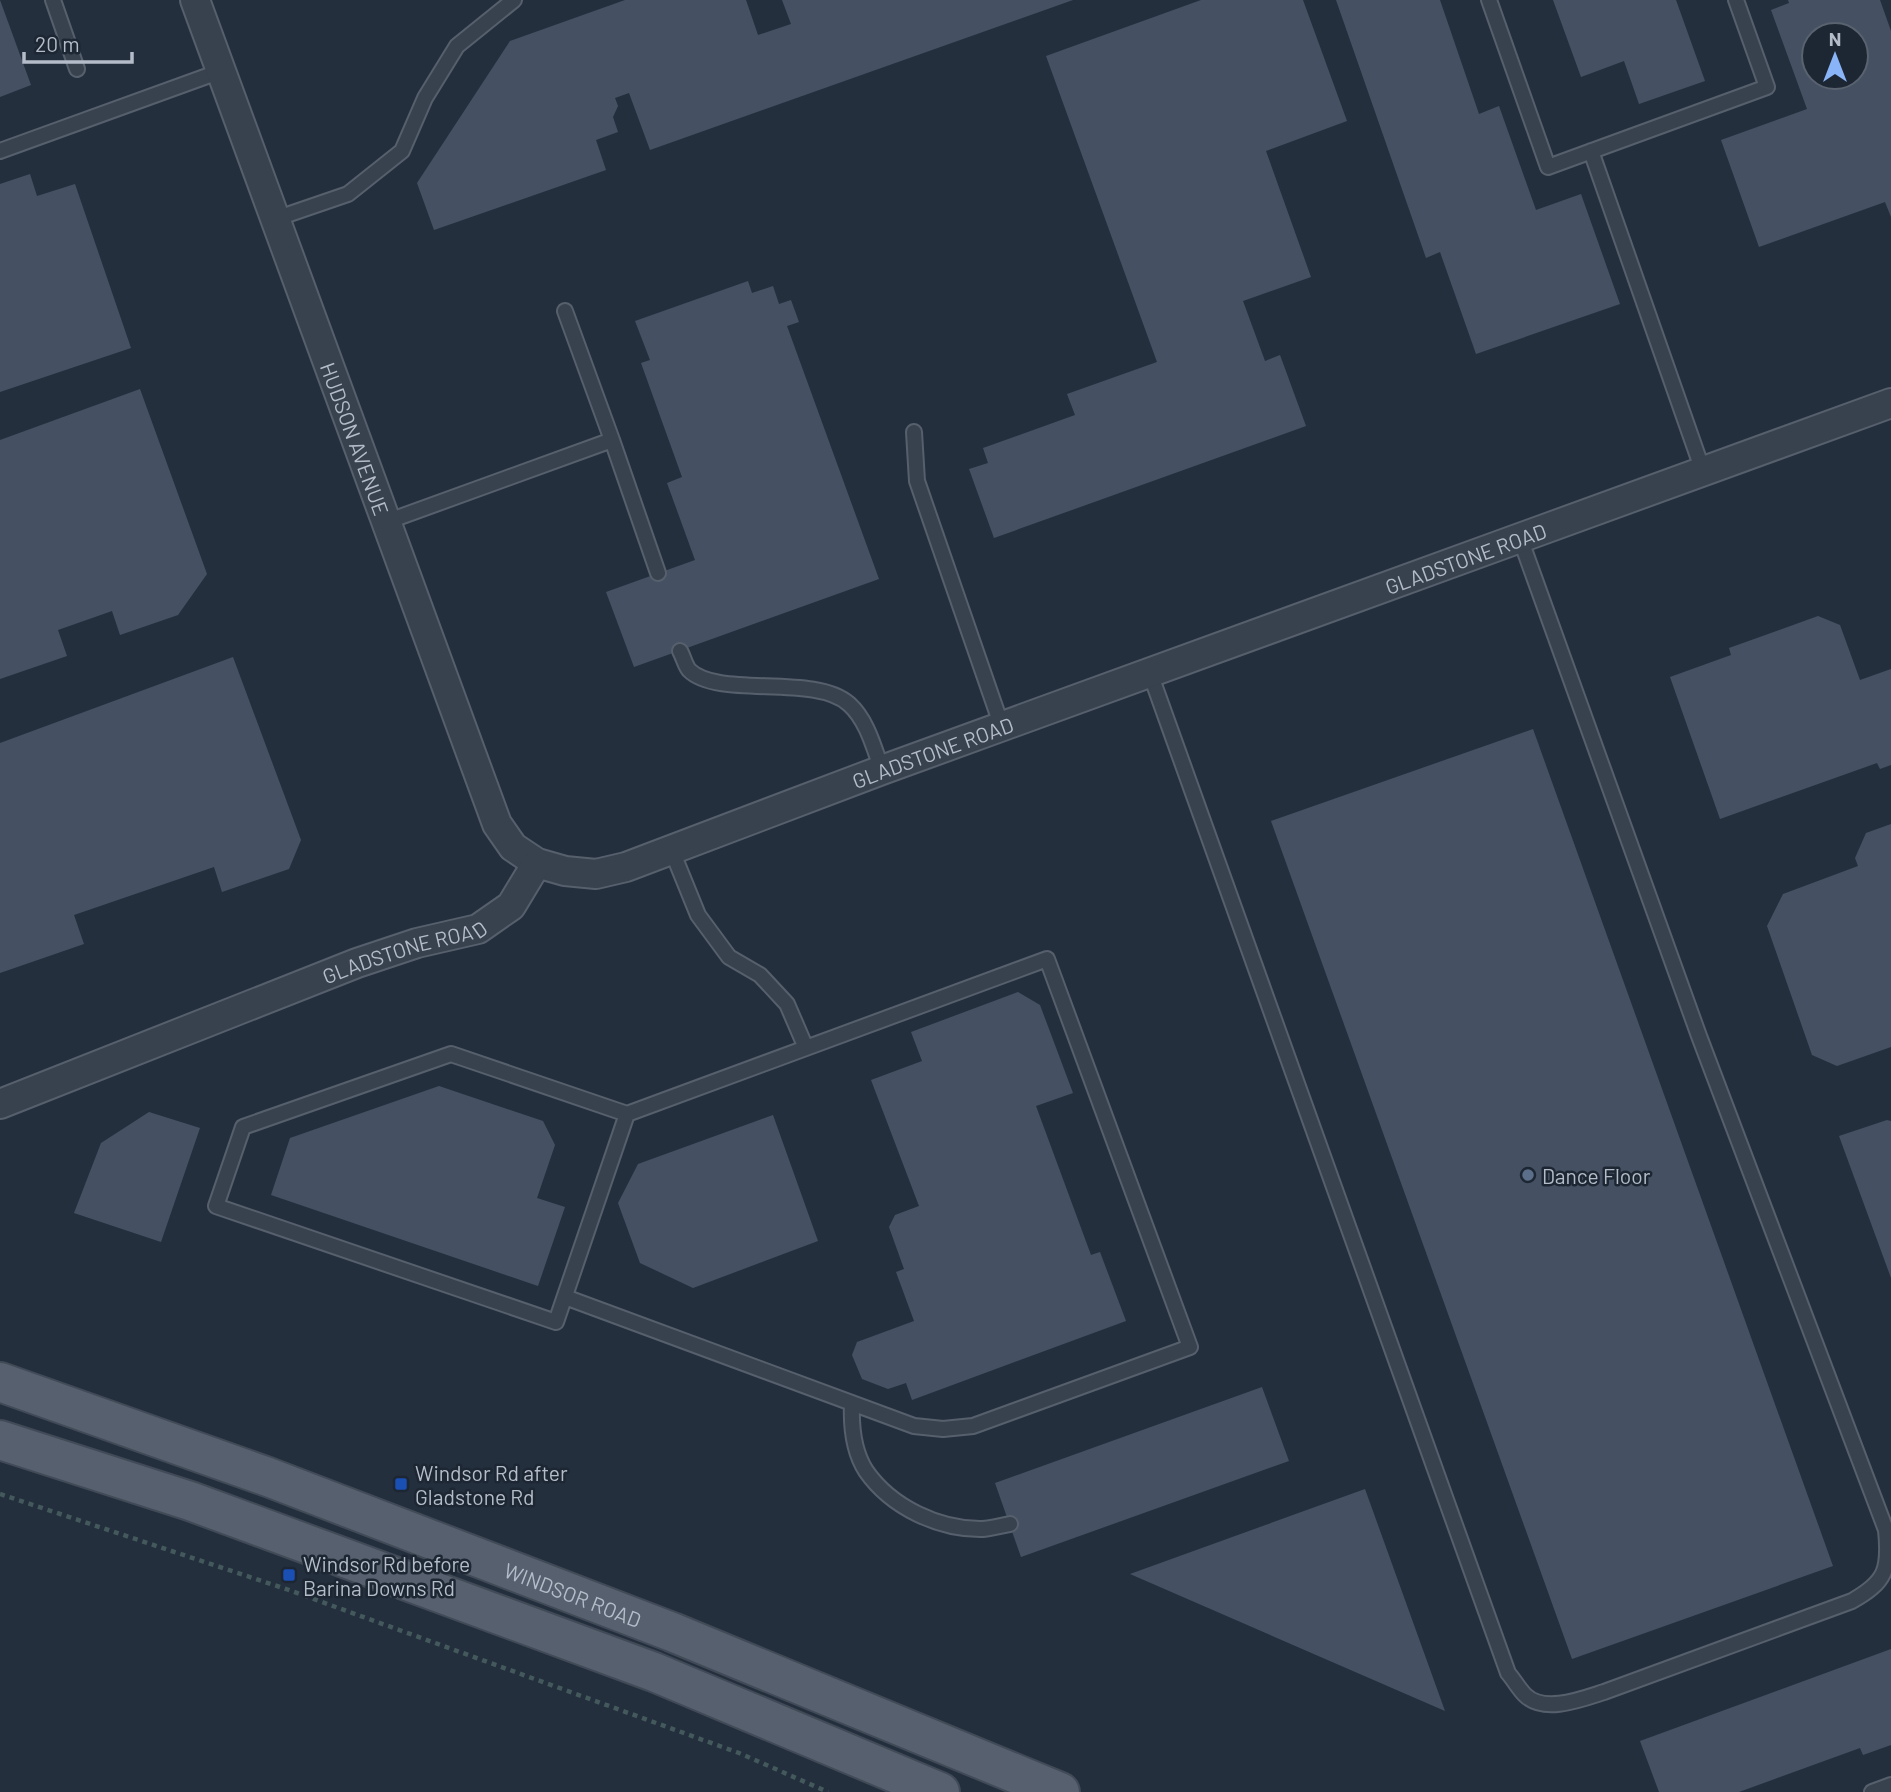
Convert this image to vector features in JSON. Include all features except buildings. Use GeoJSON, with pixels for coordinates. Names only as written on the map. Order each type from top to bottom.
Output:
{"type":"FeatureCollection","features":[{"type":"Feature","properties":{"kind":"main road","name":"WINDSOR ROAD"},"geometry":{"type":"LineString","coordinates":[[0,1381],[268,1477],[672,1632],[1060,1792]]}},
{"type":"Feature","properties":{"kind":"main road"},"geometry":{"type":"LineString","coordinates":[[0,1440],[190,1502],[654,1672],[940,1792]]}},
{"type":"Feature","properties":{"kind":"street","name":"HUDSON AVENUE"},"geometry":{"type":"LineString","coordinates":[[195,0],[497,824],[513,847],[537,863]]}},
{"type":"Feature","properties":{"kind":"street","name":"GLADSTONE ROAD"},"geometry":{"type":"LineString","coordinates":[[0,1104],[357,963],[417,943],[478,929],[511,906],[537,863],[565,871],[596,874],[626,867],[883,770],[1891,403]]}},
{"type":"Feature","properties":{"kind":"lane"},"geometry":{"type":"LineString","coordinates":[[53,0],[77,69]]}},
{"type":"Feature","properties":{"kind":"lane"},"geometry":{"type":"LineString","coordinates":[[275,219],[348,194],[402,150],[425,98],[457,46],[514,0]]}},
{"type":"Feature","properties":{"kind":"lane"},"geometry":{"type":"LineString","coordinates":[[1489,0],[1548,167],[1767,87],[1736,0]]}},
{"type":"Feature","properties":{"kind":"lane"},"geometry":{"type":"LineString","coordinates":[[0,151],[221,71]]}},
{"type":"Feature","properties":{"kind":"lane"},"geometry":{"type":"LineString","coordinates":[[1591,151],[1703,471]]}},
{"type":"Feature","properties":{"kind":"lane"},"geometry":{"type":"LineString","coordinates":[[565,311],[658,573]]}},
{"type":"Feature","properties":{"kind":"lane"},"geometry":{"type":"LineString","coordinates":[[914,432],[917,481],[1002,727]]}},
{"type":"Feature","properties":{"kind":"lane"},"geometry":{"type":"LineString","coordinates":[[386,522],[612,440]]}},
{"type":"Feature","properties":{"kind":"lane"},"geometry":{"type":"LineString","coordinates":[[1150,673],[1508,1673],[1527,1697],[1549,1704],[1573,1702],[1604,1692],[1852,1601],[1873,1589],[1889,1555],[1886,1530],[1699,1036],[1520,538]]}},
{"type":"Feature","properties":{"kind":"lane"},"geometry":{"type":"LineString","coordinates":[[680,650],[689,669],[708,681],[828,692],[849,703],[864,723],[883,770]]}},
{"type":"Feature","properties":{"kind":"lane"},"geometry":{"type":"LineString","coordinates":[[672,850],[698,915],[729,957],[760,975],[787,1004],[806,1048]]}},
{"type":"Feature","properties":{"kind":"lane"},"geometry":{"type":"LineString","coordinates":[[565,1297],[914,1426],[943,1429],[973,1426],[1190,1347],[1047,959],[627,1114],[451,1054],[243,1127],[216,1206],[556,1322],[627,1114]]}},
{"type":"Feature","properties":{"kind":"lane"},"geometry":{"type":"LineString","coordinates":[[852,1403],[851,1422],[855,1444],[866,1471],[889,1495],[913,1512],[947,1525],[983,1529],[1010,1524]]}},
{"type":"Feature","properties":{"kind":"lane"},"geometry":{"type":"LineString","coordinates":[[1872,1792],[1891,1785]]}},
{"type":"Feature","properties":{"kind":"path"},"geometry":{"type":"LineString","coordinates":[[0,1494],[286,1589],[739,1753],[828,1792]]}},
{"type":"Feature","properties":{"kind":"place","name":"Dance Floor"},"geometry":{"type":"Point","coordinates":[1528,1175]}},
{"type":"Feature","properties":{"kind":"place","name":"Windsor Rd after Gladstone Rd"},"geometry":{"type":"Point","coordinates":[401,1484]}},
{"type":"Feature","properties":{"kind":"place","name":"Windsor Rd before Barina Downs Rd"},"geometry":{"type":"Point","coordinates":[289,1575]}}]}
